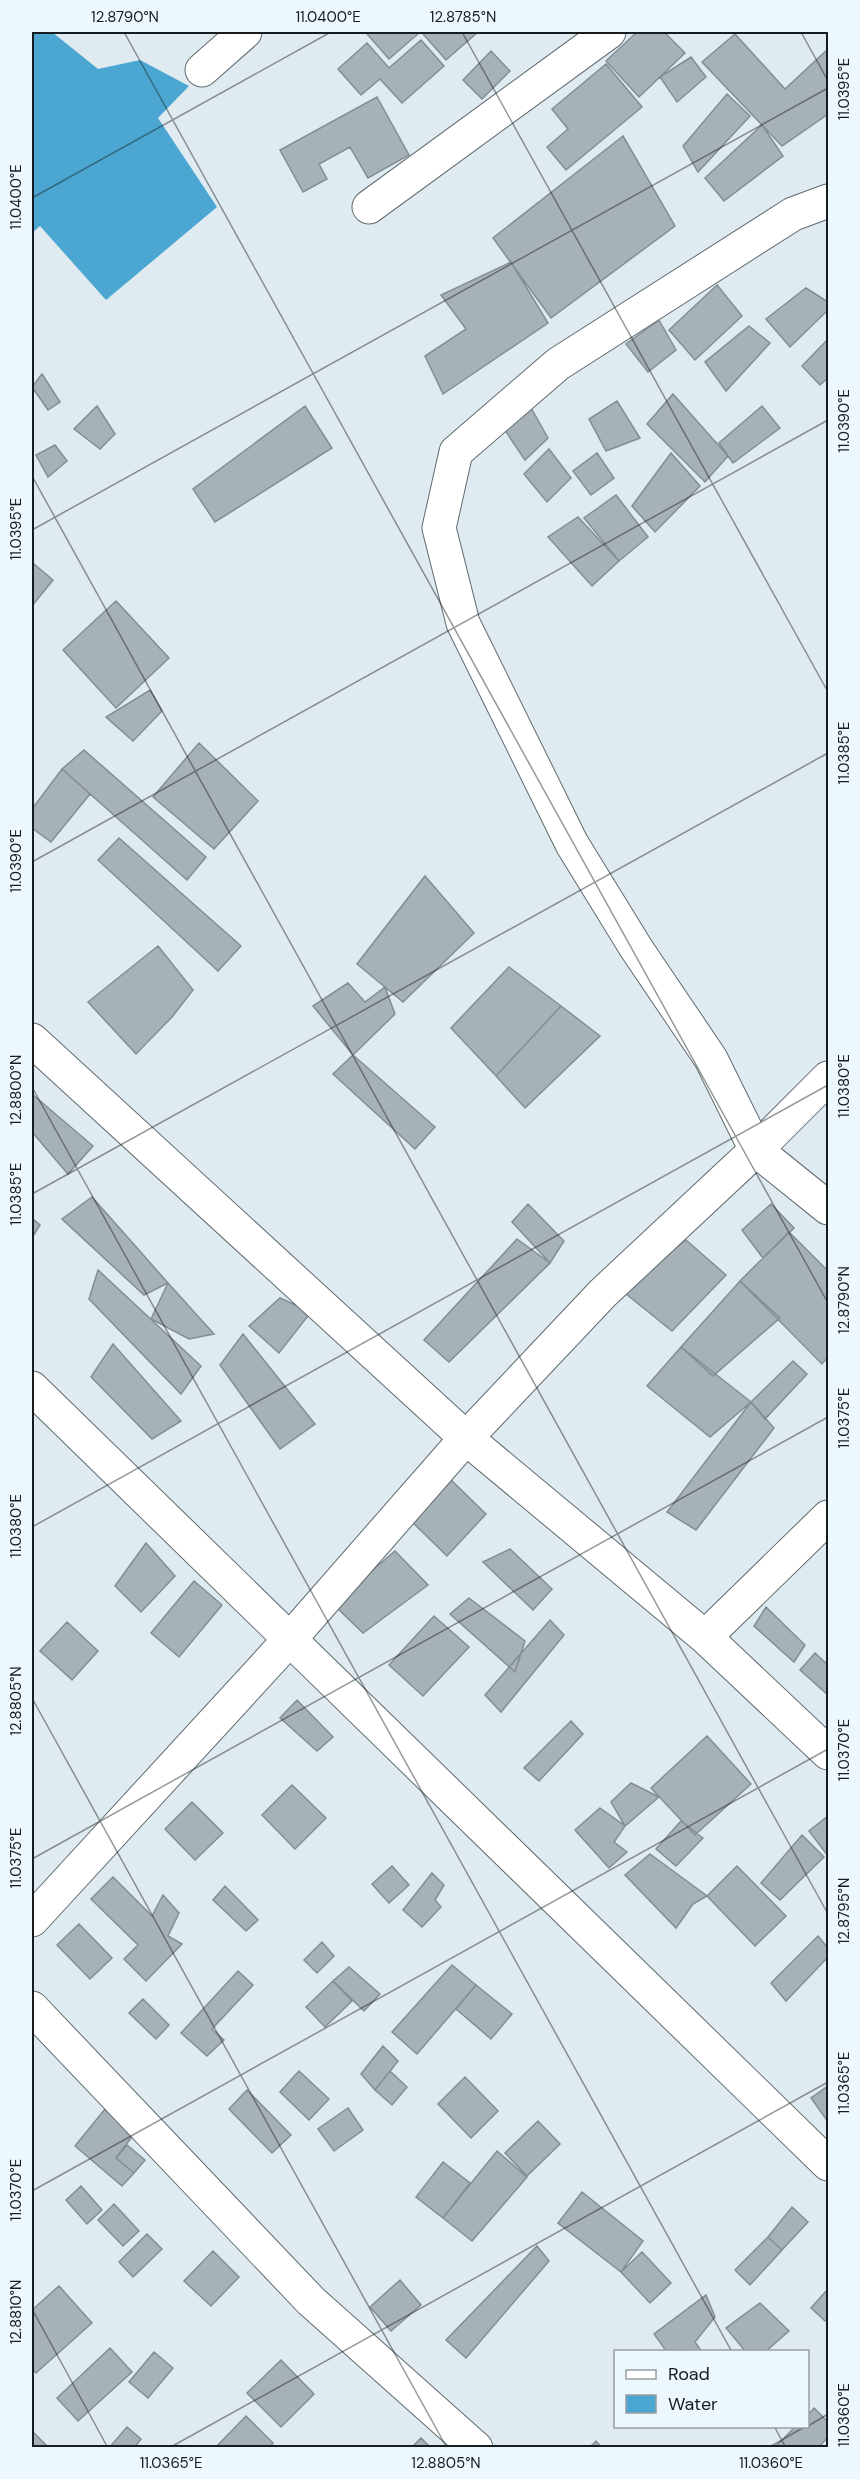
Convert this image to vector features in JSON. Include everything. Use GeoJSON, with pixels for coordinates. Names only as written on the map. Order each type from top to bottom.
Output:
{"type":"FeatureCollection","features":[{"type":"Feature","properties":{"kind":"street"},"geometry":{"type":"LineString","coordinates":[[202,70],[245,32]]}},
{"type":"Feature","properties":{"kind":"street"},"geometry":{"type":"LineString","coordinates":[[369,207],[609,32]]}},
{"type":"Feature","properties":{"kind":"street"},"geometry":{"type":"LineString","coordinates":[[828,201],[794,214],[558,364],[456,452],[440,528],[463,623],[572,844],[636,948],[711,1059],[756,1150],[828,1208]]}},
{"type":"Feature","properties":{"kind":"street"},"geometry":{"type":"LineString","coordinates":[[32,1040],[466,1438],[705,1637],[828,1753]]}},
{"type":"Feature","properties":{"kind":"street"},"geometry":{"type":"LineString","coordinates":[[32,1920],[290,1639],[466,1438],[603,1293],[756,1150],[828,1078]]}},
{"type":"Feature","properties":{"kind":"street"},"geometry":{"type":"LineString","coordinates":[[32,1388],[828,2164]]}},
{"type":"Feature","properties":{"kind":"street"},"geometry":{"type":"LineString","coordinates":[[705,1637],[828,1517]]}},
{"type":"Feature","properties":{"kind":"street"},"geometry":{"type":"LineString","coordinates":[[32,2008],[311,2301],[476,2448]]}},
{"type":"Feature","properties":{"kind":"water"},"geometry":{"type":"Polygon","coordinates":[[[32,32],[52,32],[98,69],[140,60],[189,86],[158,118],[217,207],[106,300],[40,226],[32,233],[32,32]]]}},
{"type":"Feature","properties":{"kind":"building"},"geometry":{"type":"Polygon","coordinates":[[[370,32],[419,33],[389,59],[367,34],[370,32]]]}},
{"type":"Feature","properties":{"kind":"building"},"geometry":{"type":"Polygon","coordinates":[[[426,32],[478,32],[446,60],[423,34],[426,32]]]}},
{"type":"Feature","properties":{"kind":"building"},"geometry":{"type":"Polygon","coordinates":[[[637,32],[664,32],[685,53],[639,97],[606,61],[637,32]]]}},
{"type":"Feature","properties":{"kind":"building"},"geometry":{"type":"Polygon","coordinates":[[[735,34],[785,89],[828,49],[828,114],[782,146],[702,62],[735,34]]]}},
{"type":"Feature","properties":{"kind":"building"},"geometry":{"type":"Polygon","coordinates":[[[421,40],[444,66],[402,103],[380,79],[361,95],[338,69],[367,43],[389,68],[421,40]]]}},
{"type":"Feature","properties":{"kind":"building"},"geometry":{"type":"Polygon","coordinates":[[[491,51],[510,71],[482,99],[463,80],[491,51]]]}},
{"type":"Feature","properties":{"kind":"building"},"geometry":{"type":"Polygon","coordinates":[[[691,57],[706,77],[677,102],[660,77],[691,57]]]}},
{"type":"Feature","properties":{"kind":"building"},"geometry":{"type":"Polygon","coordinates":[[[606,64],[642,107],[566,170],[547,147],[568,129],[552,109],[606,64]]]}},
{"type":"Feature","properties":{"kind":"building"},"geometry":{"type":"Polygon","coordinates":[[[727,94],[750,116],[698,172],[683,146],[727,94]]]}},
{"type":"Feature","properties":{"kind":"building"},"geometry":{"type":"Polygon","coordinates":[[[377,97],[409,155],[368,178],[350,147],[319,164],[327,179],[303,192],[280,150],[377,97]]]}},
{"type":"Feature","properties":{"kind":"building"},"geometry":{"type":"Polygon","coordinates":[[[762,125],[783,156],[724,201],[705,178],[762,125]]]}},
{"type":"Feature","properties":{"kind":"building"},"geometry":{"type":"Polygon","coordinates":[[[623,136],[675,226],[551,318],[493,238],[623,136]]]}},
{"type":"Feature","properties":{"kind":"building"},"geometry":{"type":"Polygon","coordinates":[[[511,262],[548,323],[443,394],[425,356],[466,329],[441,295],[511,262]]]}},
{"type":"Feature","properties":{"kind":"building"},"geometry":{"type":"Polygon","coordinates":[[[717,285],[742,316],[695,360],[669,330],[717,285]]]}},
{"type":"Feature","properties":{"kind":"building"},"geometry":{"type":"Polygon","coordinates":[[[806,288],[828,302],[828,310],[790,347],[766,319],[806,288]]]}},
{"type":"Feature","properties":{"kind":"building"},"geometry":{"type":"Polygon","coordinates":[[[659,320],[676,350],[648,372],[626,344],[659,320]]]}},
{"type":"Feature","properties":{"kind":"building"},"geometry":{"type":"Polygon","coordinates":[[[749,326],[770,343],[726,391],[705,362],[749,326]]]}},
{"type":"Feature","properties":{"kind":"building"},"geometry":{"type":"Polygon","coordinates":[[[828,339],[828,378],[820,385],[802,366],[828,339]]]}},
{"type":"Feature","properties":{"kind":"building"},"geometry":{"type":"Polygon","coordinates":[[[42,374],[60,402],[48,410],[32,387],[42,374]]]}},
{"type":"Feature","properties":{"kind":"building"},"geometry":{"type":"Polygon","coordinates":[[[673,394],[728,456],[705,482],[647,424],[673,394]]]}},
{"type":"Feature","properties":{"kind":"building"},"geometry":{"type":"Polygon","coordinates":[[[525,397],[548,438],[525,460],[496,417],[525,397]]]}},
{"type":"Feature","properties":{"kind":"building"},"geometry":{"type":"Polygon","coordinates":[[[617,401],[640,438],[606,451],[589,419],[617,401]]]}},
{"type":"Feature","properties":{"kind":"building"},"geometry":{"type":"Polygon","coordinates":[[[97,406],[115,434],[100,449],[74,429],[97,406]]]}},
{"type":"Feature","properties":{"kind":"building"},"geometry":{"type":"Polygon","coordinates":[[[305,406],[332,448],[215,522],[193,489],[305,406]]]}},
{"type":"Feature","properties":{"kind":"building"},"geometry":{"type":"Polygon","coordinates":[[[762,406],[780,428],[733,463],[719,443],[762,406]]]}},
{"type":"Feature","properties":{"kind":"building"},"geometry":{"type":"Polygon","coordinates":[[[55,445],[67,461],[48,477],[36,455],[55,445]]]}},
{"type":"Feature","properties":{"kind":"building"},"geometry":{"type":"Polygon","coordinates":[[[549,449],[571,478],[547,502],[524,474],[549,449]]]}},
{"type":"Feature","properties":{"kind":"building"},"geometry":{"type":"Polygon","coordinates":[[[597,453],[614,478],[591,495],[573,471],[597,453]]]}},
{"type":"Feature","properties":{"kind":"building"},"geometry":{"type":"Polygon","coordinates":[[[671,453],[700,486],[655,532],[632,506],[671,453]]]}},
{"type":"Feature","properties":{"kind":"building"},"geometry":{"type":"Polygon","coordinates":[[[616,495],[648,537],[619,561],[584,518],[616,495]]]}},
{"type":"Feature","properties":{"kind":"building"},"geometry":{"type":"Polygon","coordinates":[[[578,517],[619,561],[592,586],[548,537],[578,517]]]}},
{"type":"Feature","properties":{"kind":"building"},"geometry":{"type":"Polygon","coordinates":[[[34,564],[53,580],[32,606],[32,567],[34,564]]]}},
{"type":"Feature","properties":{"kind":"building"},"geometry":{"type":"Polygon","coordinates":[[[116,601],[169,658],[116,708],[63,650],[116,601]]]}},
{"type":"Feature","properties":{"kind":"building"},"geometry":{"type":"Polygon","coordinates":[[[150,690],[162,711],[133,741],[106,717],[150,690]]]}},
{"type":"Feature","properties":{"kind":"building"},"geometry":{"type":"Polygon","coordinates":[[[199,743],[258,801],[214,849],[153,797],[199,743]]]}},
{"type":"Feature","properties":{"kind":"building"},"geometry":{"type":"Polygon","coordinates":[[[84,750],[206,857],[187,880],[62,769],[84,750]]]}},
{"type":"Feature","properties":{"kind":"building"},"geometry":{"type":"Polygon","coordinates":[[[62,769],[90,794],[51,842],[32,828],[32,809],[62,769]]]}},
{"type":"Feature","properties":{"kind":"building"},"geometry":{"type":"Polygon","coordinates":[[[119,838],[241,946],[218,971],[98,860],[119,838]]]}},
{"type":"Feature","properties":{"kind":"building"},"geometry":{"type":"Polygon","coordinates":[[[425,876],[474,933],[403,1002],[357,964],[425,876]]]}},
{"type":"Feature","properties":{"kind":"building"},"geometry":{"type":"Polygon","coordinates":[[[158,946],[193,990],[172,1017],[136,1054],[88,1002],[158,946]]]}},
{"type":"Feature","properties":{"kind":"building"},"geometry":{"type":"Polygon","coordinates":[[[509,967],[561,1006],[496,1076],[451,1028],[509,967]]]}},
{"type":"Feature","properties":{"kind":"building"},"geometry":{"type":"Polygon","coordinates":[[[348,983],[365,1002],[385,987],[395,1014],[353,1055],[313,1006],[348,983]]]}},
{"type":"Feature","properties":{"kind":"building"},"geometry":{"type":"Polygon","coordinates":[[[561,1006],[600,1036],[525,1108],[496,1076],[561,1006]]]}},
{"type":"Feature","properties":{"kind":"building"},"geometry":{"type":"Polygon","coordinates":[[[353,1055],[435,1127],[415,1149],[333,1074],[353,1055]]]}},
{"type":"Feature","properties":{"kind":"building"},"geometry":{"type":"Polygon","coordinates":[[[32,1094],[93,1146],[68,1174],[32,1132],[32,1094]]]}},
{"type":"Feature","properties":{"kind":"building"},"geometry":{"type":"Polygon","coordinates":[[[92,1197],[168,1283],[144,1295],[62,1219],[92,1197]]]}},
{"type":"Feature","properties":{"kind":"building"},"geometry":{"type":"Polygon","coordinates":[[[528,1204],[564,1241],[550,1263],[512,1222],[528,1204]]]}},
{"type":"Feature","properties":{"kind":"building"},"geometry":{"type":"Polygon","coordinates":[[[771,1204],[794,1228],[763,1258],[742,1230],[771,1204]]]}},
{"type":"Feature","properties":{"kind":"building"},"geometry":{"type":"Polygon","coordinates":[[[32,1218],[40,1225],[32,1238],[32,1218]]]}},
{"type":"Feature","properties":{"kind":"building"},"geometry":{"type":"Polygon","coordinates":[[[789,1232],[828,1271],[828,1357],[822,1364],[740,1281],[789,1232]]]}},
{"type":"Feature","properties":{"kind":"building"},"geometry":{"type":"Polygon","coordinates":[[[517,1239],[550,1263],[449,1362],[424,1340],[517,1239]]]}},
{"type":"Feature","properties":{"kind":"building"},"geometry":{"type":"Polygon","coordinates":[[[686,1240],[726,1275],[672,1331],[620,1289],[686,1240]]]}},
{"type":"Feature","properties":{"kind":"building"},"geometry":{"type":"Polygon","coordinates":[[[98,1270],[201,1366],[181,1394],[89,1299],[98,1270]]]}},
{"type":"Feature","properties":{"kind":"building"},"geometry":{"type":"Polygon","coordinates":[[[740,1281],[780,1318],[713,1376],[681,1347],[740,1281]]]}},
{"type":"Feature","properties":{"kind":"building"},"geometry":{"type":"Polygon","coordinates":[[[168,1283],[214,1334],[189,1339],[151,1319],[168,1283]]]}},
{"type":"Feature","properties":{"kind":"building"},"geometry":{"type":"Polygon","coordinates":[[[280,1298],[311,1312],[279,1353],[249,1326],[280,1298]]]}},
{"type":"Feature","properties":{"kind":"building"},"geometry":{"type":"Polygon","coordinates":[[[243,1334],[315,1424],[280,1449],[220,1365],[243,1334]]]}},
{"type":"Feature","properties":{"kind":"building"},"geometry":{"type":"Polygon","coordinates":[[[113,1344],[181,1421],[152,1439],[91,1377],[113,1344]]]}},
{"type":"Feature","properties":{"kind":"building"},"geometry":{"type":"Polygon","coordinates":[[[681,1347],[751,1402],[710,1437],[647,1386],[681,1347]]]}},
{"type":"Feature","properties":{"kind":"building"},"geometry":{"type":"Polygon","coordinates":[[[793,1361],[807,1374],[765,1419],[751,1402],[793,1361]]]}},
{"type":"Feature","properties":{"kind":"building"},"geometry":{"type":"Polygon","coordinates":[[[751,1402],[774,1428],[696,1530],[667,1512],[751,1402]]]}},
{"type":"Feature","properties":{"kind":"building"},"geometry":{"type":"Polygon","coordinates":[[[447,1476],[486,1514],[447,1556],[408,1518],[447,1476]]]}},
{"type":"Feature","properties":{"kind":"building"},"geometry":{"type":"Polygon","coordinates":[[[146,1543],[175,1576],[141,1612],[115,1586],[146,1543]]]}},
{"type":"Feature","properties":{"kind":"building"},"geometry":{"type":"Polygon","coordinates":[[[510,1549],[552,1589],[533,1610],[483,1562],[510,1549]]]}},
{"type":"Feature","properties":{"kind":"building"},"geometry":{"type":"Polygon","coordinates":[[[395,1551],[428,1585],[363,1633],[333,1604],[395,1551]]]}},
{"type":"Feature","properties":{"kind":"building"},"geometry":{"type":"Polygon","coordinates":[[[194,1581],[222,1605],[179,1657],[151,1633],[194,1581]]]}},
{"type":"Feature","properties":{"kind":"building"},"geometry":{"type":"Polygon","coordinates":[[[469,1598],[525,1641],[515,1672],[450,1614],[469,1598]]]}},
{"type":"Feature","properties":{"kind":"building"},"geometry":{"type":"Polygon","coordinates":[[[766,1607],[805,1645],[794,1662],[754,1626],[766,1607]]]}},
{"type":"Feature","properties":{"kind":"building"},"geometry":{"type":"Polygon","coordinates":[[[434,1616],[469,1647],[423,1696],[389,1665],[434,1616]]]}},
{"type":"Feature","properties":{"kind":"building"},"geometry":{"type":"Polygon","coordinates":[[[550,1620],[564,1635],[501,1712],[485,1695],[550,1620]]]}},
{"type":"Feature","properties":{"kind":"building"},"geometry":{"type":"Polygon","coordinates":[[[67,1622],[98,1651],[72,1680],[40,1651],[67,1622]]]}},
{"type":"Feature","properties":{"kind":"building"},"geometry":{"type":"Polygon","coordinates":[[[815,1653],[828,1665],[828,1695],[800,1670],[815,1653]]]}},
{"type":"Feature","properties":{"kind":"building"},"geometry":{"type":"Polygon","coordinates":[[[297,1700],[333,1737],[317,1751],[280,1718],[297,1700]]]}},
{"type":"Feature","properties":{"kind":"building"},"geometry":{"type":"Polygon","coordinates":[[[571,1721],[583,1734],[539,1781],[524,1768],[571,1721]]]}},
{"type":"Feature","properties":{"kind":"building"},"geometry":{"type":"Polygon","coordinates":[[[707,1736],[751,1784],[695,1835],[651,1788],[707,1736]]]}},
{"type":"Feature","properties":{"kind":"building"},"geometry":{"type":"Polygon","coordinates":[[[631,1783],[659,1797],[625,1826],[611,1802],[631,1783]]]}},
{"type":"Feature","properties":{"kind":"building"},"geometry":{"type":"Polygon","coordinates":[[[292,1785],[326,1818],[295,1849],[262,1815],[292,1785]]]}},
{"type":"Feature","properties":{"kind":"building"},"geometry":{"type":"Polygon","coordinates":[[[192,1802],[223,1833],[195,1860],[165,1829],[192,1802]]]}},
{"type":"Feature","properties":{"kind":"building"},"geometry":{"type":"Polygon","coordinates":[[[600,1808],[625,1826],[614,1842],[627,1852],[609,1868],[575,1830],[600,1808]]]}},
{"type":"Feature","properties":{"kind":"building"},"geometry":{"type":"Polygon","coordinates":[[[828,1816],[828,1856],[809,1831],[828,1816]]]}},
{"type":"Feature","properties":{"kind":"building"},"geometry":{"type":"Polygon","coordinates":[[[681,1821],[703,1838],[676,1866],[656,1849],[681,1821]]]}},
{"type":"Feature","properties":{"kind":"building"},"geometry":{"type":"Polygon","coordinates":[[[802,1835],[824,1857],[780,1900],[761,1883],[802,1835]]]}},
{"type":"Feature","properties":{"kind":"building"},"geometry":{"type":"Polygon","coordinates":[[[650,1854],[707,1896],[693,1904],[676,1928],[625,1875],[650,1854]]]}},
{"type":"Feature","properties":{"kind":"building"},"geometry":{"type":"Polygon","coordinates":[[[392,1866],[409,1885],[389,1903],[372,1884],[392,1866]]]}},
{"type":"Feature","properties":{"kind":"building"},"geometry":{"type":"Polygon","coordinates":[[[737,1866],[786,1916],[755,1946],[707,1896],[737,1866]]]}},
{"type":"Feature","properties":{"kind":"building"},"geometry":{"type":"Polygon","coordinates":[[[432,1873],[444,1885],[435,1900],[441,1907],[422,1927],[403,1910],[432,1873]]]}},
{"type":"Feature","properties":{"kind":"building"},"geometry":{"type":"Polygon","coordinates":[[[113,1877],[152,1916],[163,1895],[179,1913],[168,1936],[182,1944],[146,1981],[124,1959],[138,1945],[91,1899],[113,1877]]]}},
{"type":"Feature","properties":{"kind":"building"},"geometry":{"type":"Polygon","coordinates":[[[225,1886],[258,1920],[246,1931],[213,1900],[225,1886]]]}},
{"type":"Feature","properties":{"kind":"building"},"geometry":{"type":"Polygon","coordinates":[[[79,1924],[112,1958],[90,1979],[57,1945],[79,1924]]]}},
{"type":"Feature","properties":{"kind":"building"},"geometry":{"type":"Polygon","coordinates":[[[818,1936],[828,1948],[828,1957],[786,2001],[771,1983],[818,1936]]]}},
{"type":"Feature","properties":{"kind":"building"},"geometry":{"type":"Polygon","coordinates":[[[322,1942],[334,1956],[317,1973],[304,1960],[322,1942]]]}},
{"type":"Feature","properties":{"kind":"building"},"geometry":{"type":"Polygon","coordinates":[[[452,1965],[476,1985],[417,2054],[392,2032],[452,1965]]]}},
{"type":"Feature","properties":{"kind":"building"},"geometry":{"type":"Polygon","coordinates":[[[349,1967],[380,1994],[364,2011],[333,1981],[349,1967]]]}},
{"type":"Feature","properties":{"kind":"building"},"geometry":{"type":"Polygon","coordinates":[[[238,1971],[253,1985],[212,2029],[224,2040],[207,2056],[181,2033],[238,1971]]]}},
{"type":"Feature","properties":{"kind":"building"},"geometry":{"type":"Polygon","coordinates":[[[333,1981],[352,2001],[325,2027],[306,2007],[333,1981]]]}},
{"type":"Feature","properties":{"kind":"building"},"geometry":{"type":"Polygon","coordinates":[[[476,1985],[512,2014],[491,2039],[456,2009],[476,1985]]]}},
{"type":"Feature","properties":{"kind":"building"},"geometry":{"type":"Polygon","coordinates":[[[143,1999],[169,2025],[156,2039],[129,2013],[143,1999]]]}},
{"type":"Feature","properties":{"kind":"building"},"geometry":{"type":"Polygon","coordinates":[[[383,2046],[398,2061],[375,2090],[361,2074],[383,2046]]]}},
{"type":"Feature","properties":{"kind":"building"},"geometry":{"type":"Polygon","coordinates":[[[299,2071],[329,2099],[309,2120],[280,2092],[299,2071]]]}},
{"type":"Feature","properties":{"kind":"building"},"geometry":{"type":"Polygon","coordinates":[[[390,2071],[407,2087],[392,2105],[375,2090],[390,2071]]]}},
{"type":"Feature","properties":{"kind":"building"},"geometry":{"type":"Polygon","coordinates":[[[465,2077],[498,2111],[471,2138],[438,2104],[465,2077]]]}},
{"type":"Feature","properties":{"kind":"building"},"geometry":{"type":"Polygon","coordinates":[[[828,2086],[828,2122],[811,2098],[828,2086]]]}},
{"type":"Feature","properties":{"kind":"building"},"geometry":{"type":"Polygon","coordinates":[[[247,2090],[291,2135],[272,2153],[229,2109],[247,2090]]]}},
{"type":"Feature","properties":{"kind":"building"},"geometry":{"type":"Polygon","coordinates":[[[348,2108],[363,2130],[334,2151],[318,2129],[348,2108]]]}},
{"type":"Feature","properties":{"kind":"building"},"geometry":{"type":"Polygon","coordinates":[[[105,2109],[134,2134],[116,2158],[134,2173],[122,2186],[75,2146],[105,2109]]]}},
{"type":"Feature","properties":{"kind":"building"},"geometry":{"type":"Polygon","coordinates":[[[538,2121],[560,2144],[527,2176],[505,2153],[538,2121]]]}},
{"type":"Feature","properties":{"kind":"building"},"geometry":{"type":"Polygon","coordinates":[[[127,2145],[145,2160],[134,2173],[116,2158],[127,2145]]]}},
{"type":"Feature","properties":{"kind":"building"},"geometry":{"type":"Polygon","coordinates":[[[497,2151],[527,2177],[472,2241],[443,2218],[497,2151]]]}},
{"type":"Feature","properties":{"kind":"building"},"geometry":{"type":"Polygon","coordinates":[[[443,2162],[470,2183],[443,2218],[416,2197],[443,2162]]]}},
{"type":"Feature","properties":{"kind":"building"},"geometry":{"type":"Polygon","coordinates":[[[81,2186],[102,2210],[87,2224],[66,2200],[81,2186]]]}},
{"type":"Feature","properties":{"kind":"building"},"geometry":{"type":"Polygon","coordinates":[[[582,2192],[643,2241],[621,2272],[558,2223],[582,2192]]]}},
{"type":"Feature","properties":{"kind":"building"},"geometry":{"type":"Polygon","coordinates":[[[114,2204],[139,2231],[123,2246],[98,2220],[114,2204]]]}},
{"type":"Feature","properties":{"kind":"building"},"geometry":{"type":"Polygon","coordinates":[[[792,2207],[808,2222],[782,2250],[768,2237],[792,2207]]]}},
{"type":"Feature","properties":{"kind":"building"},"geometry":{"type":"Polygon","coordinates":[[[147,2234],[162,2249],[133,2277],[119,2262],[147,2234]]]}},
{"type":"Feature","properties":{"kind":"building"},"geometry":{"type":"Polygon","coordinates":[[[768,2237],[782,2250],[750,2285],[735,2270],[768,2237]]]}},
{"type":"Feature","properties":{"kind":"building"},"geometry":{"type":"Polygon","coordinates":[[[537,2246],[549,2261],[466,2358],[446,2340],[537,2246]]]}},
{"type":"Feature","properties":{"kind":"building"},"geometry":{"type":"Polygon","coordinates":[[[213,2251],[239,2277],[211,2306],[184,2281],[213,2251]]]}},
{"type":"Feature","properties":{"kind":"building"},"geometry":{"type":"Polygon","coordinates":[[[642,2252],[671,2283],[650,2303],[621,2272],[642,2252]]]}},
{"type":"Feature","properties":{"kind":"building"},"geometry":{"type":"Polygon","coordinates":[[[400,2280],[421,2305],[391,2331],[370,2307],[400,2280]]]}},
{"type":"Feature","properties":{"kind":"building"},"geometry":{"type":"Polygon","coordinates":[[[59,2286],[92,2323],[36,2373],[32,2368],[32,2310],[59,2286]]]}},
{"type":"Feature","properties":{"kind":"building"},"geometry":{"type":"Polygon","coordinates":[[[828,2289],[828,2318],[825,2321],[811,2308],[828,2289]]]}},
{"type":"Feature","properties":{"kind":"building"},"geometry":{"type":"Polygon","coordinates":[[[706,2295],[715,2317],[695,2342],[701,2350],[666,2350],[654,2334],[706,2295]]]}},
{"type":"Feature","properties":{"kind":"building"},"geometry":{"type":"Polygon","coordinates":[[[760,2303],[789,2331],[767,2350],[744,2350],[726,2328],[760,2303]]]}},
{"type":"Feature","properties":{"kind":"building"},"geometry":{"type":"Polygon","coordinates":[[[110,2348],[132,2372],[78,2421],[57,2398],[110,2348]]]}},
{"type":"Feature","properties":{"kind":"building"},"geometry":{"type":"Polygon","coordinates":[[[154,2352],[173,2368],[148,2398],[129,2382],[154,2352]]]}},
{"type":"Feature","properties":{"kind":"building"},"geometry":{"type":"Polygon","coordinates":[[[281,2360],[314,2394],[281,2427],[247,2393],[281,2360]]]}},
{"type":"Feature","properties":{"kind":"building"},"geometry":{"type":"Polygon","coordinates":[[[814,2408],[828,2422],[828,2437],[818,2448],[779,2448],[777,2445],[794,2428],[809,2428],[809,2414],[814,2408]]]}},
{"type":"Feature","properties":{"kind":"building"},"geometry":{"type":"Polygon","coordinates":[[[246,2416],[273,2443],[269,2448],[215,2448],[246,2416]]]}},
{"type":"Feature","properties":{"kind":"building"},"geometry":{"type":"Polygon","coordinates":[[[127,2427],[141,2439],[134,2448],[109,2448],[127,2427]]]}},
{"type":"Feature","properties":{"kind":"building"},"geometry":{"type":"Polygon","coordinates":[[[32,2431],[49,2448],[32,2448],[32,2431]]]}},
{"type":"Feature","properties":{"kind":"building"},"geometry":{"type":"Polygon","coordinates":[[[421,2438],[431,2448],[411,2448],[421,2438]]]}},
{"type":"Feature","properties":{"kind":"building"},"geometry":{"type":"Polygon","coordinates":[[[596,2441],[602,2448],[589,2448],[596,2441]]]}}]}
